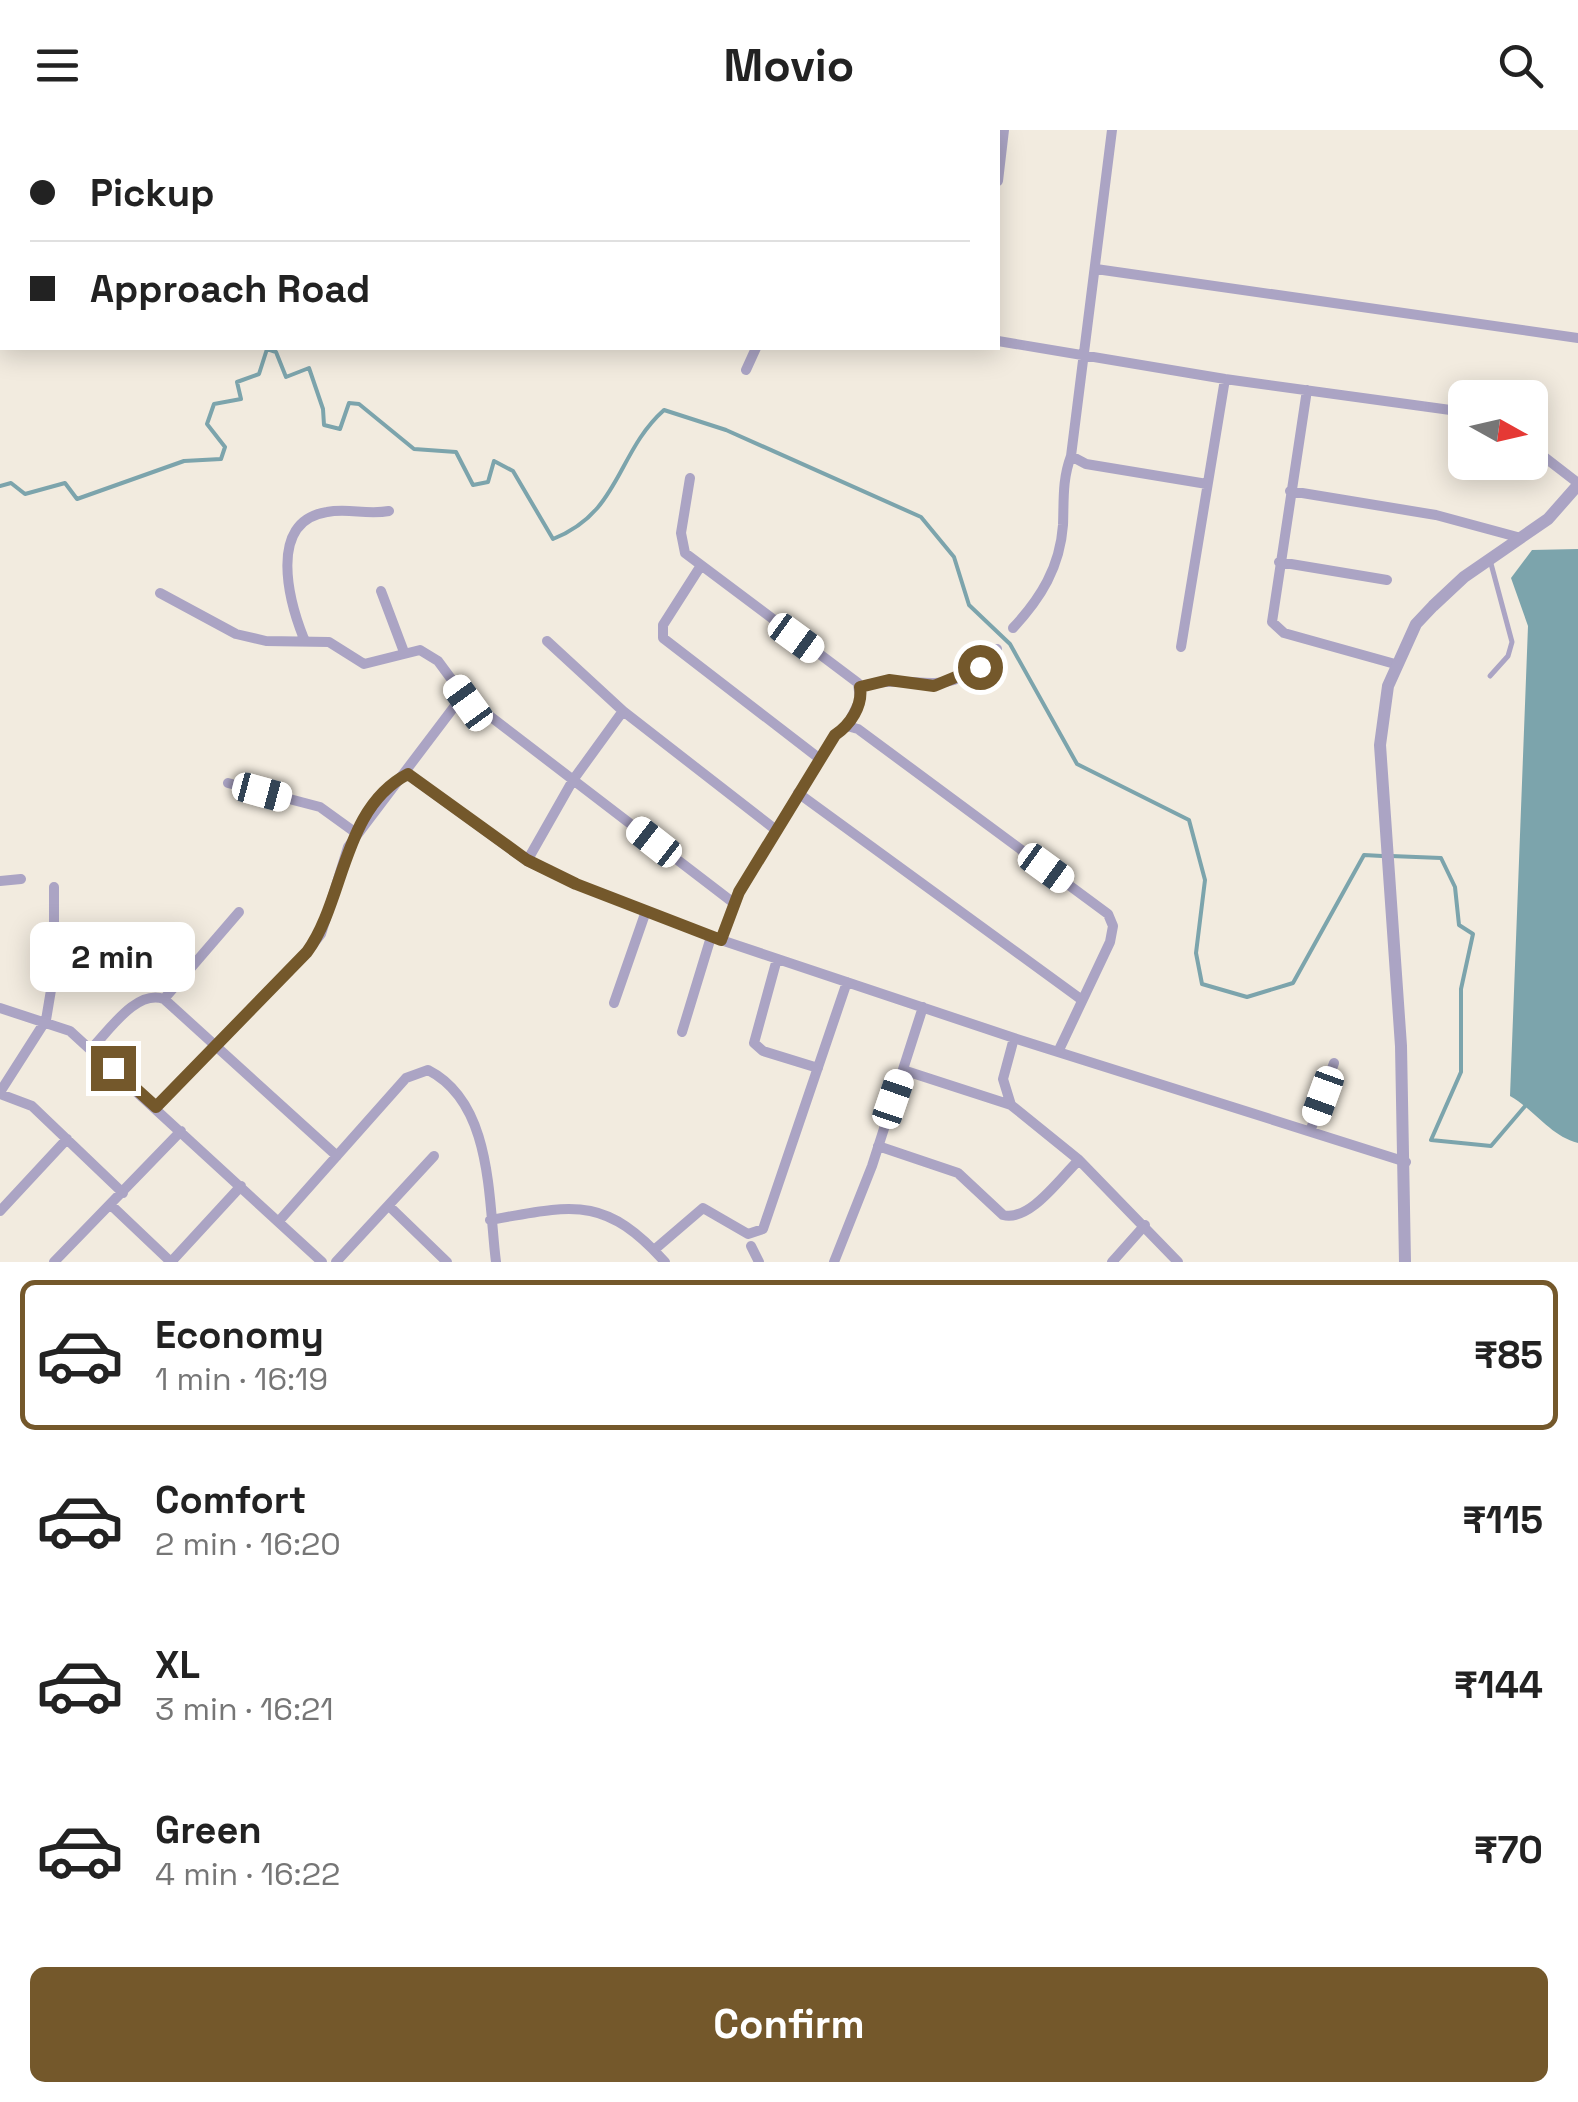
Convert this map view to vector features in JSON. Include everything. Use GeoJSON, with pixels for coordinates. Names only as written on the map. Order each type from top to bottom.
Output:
{"type":"FeatureCollection","features":[{"type":"Feature","properties":{"kind":"street"},"geometry":{"type":"LineString","coordinates":[[1000,165],[1004,130]]}},
{"type":"Feature","properties":{"kind":"street"},"geometry":{"type":"LineString","coordinates":[[1013,628],[1046,587],[1060,542],[1064,481],[1071,456],[1112,130]]}},
{"type":"Feature","properties":{"kind":"street"},"geometry":{"type":"LineString","coordinates":[[1096,270],[1578,338]]}},
{"type":"Feature","properties":{"kind":"street"},"geometry":{"type":"LineString","coordinates":[[1000,341],[1224,379],[1448,410]]}},
{"type":"Feature","properties":{"kind":"street"},"geometry":{"type":"LineString","coordinates":[[746,370],[755,350]]}},
{"type":"Feature","properties":{"kind":"street"},"geometry":{"type":"LineString","coordinates":[[1181,648],[1224,379]]}},
{"type":"Feature","properties":{"kind":"street"},"geometry":{"type":"LineString","coordinates":[[1307,390],[1271,614],[1277,628],[1396,664]]}},
{"type":"Feature","properties":{"kind":"street"},"geometry":{"type":"LineString","coordinates":[[1071,456],[1086,464],[1207,484]]}},
{"type":"Feature","properties":{"kind":"street"},"geometry":{"type":"LineString","coordinates":[[1405,1262],[1406,1162],[1380,745],[1384,706],[1396,664],[1416,624],[1464,577],[1548,520],[1578,484],[1548,460]]}},
{"type":"Feature","properties":{"kind":"street"},"geometry":{"type":"LineString","coordinates":[[690,478],[682,543],[685,554],[860,687]]}},
{"type":"Feature","properties":{"kind":"street"},"geometry":{"type":"LineString","coordinates":[[1290,491],[1436,515],[1520,538]]}},
{"type":"Feature","properties":{"kind":"street"},"geometry":{"type":"LineString","coordinates":[[304,639],[286,582],[294,538],[304,523],[325,512],[368,515],[389,510]]}},
{"type":"Feature","properties":{"kind":"street"},"geometry":{"type":"LineString","coordinates":[[1279,562],[1387,580]]}},
{"type":"Feature","properties":{"kind":"street"},"geometry":{"type":"LineString","coordinates":[[700,567],[662,626],[663,638],[820,758]]}},
{"type":"Feature","properties":{"kind":"street"},"geometry":{"type":"LineString","coordinates":[[381,591],[404,652]]}},
{"type":"Feature","properties":{"kind":"street"},"geometry":{"type":"LineString","coordinates":[[160,593],[236,634],[281,642],[329,642],[364,664],[380,663],[412,649],[429,654],[468,703],[734,904]]}},
{"type":"Feature","properties":{"kind":"street"},"geometry":{"type":"LineString","coordinates":[[547,642],[623,711],[776,830]]}},
{"type":"Feature","properties":{"kind":"street"},"geometry":{"type":"LineString","coordinates":[[860,687],[889,680],[934,686],[950,682],[980,667],[997,648]]}},
{"type":"Feature","properties":{"kind":"street"},"geometry":{"type":"LineString","coordinates":[[682,1032],[716,938],[820,758],[835,735],[847,726],[860,700],[860,687]]}},
{"type":"Feature","properties":{"kind":"street"},"geometry":{"type":"LineString","coordinates":[[156,1107],[321,934],[341,864],[356,833],[396,780],[408,774],[450,708],[468,703]]}},
{"type":"Feature","properties":{"kind":"street"},"geometry":{"type":"LineString","coordinates":[[527,860],[573,780],[623,711]]}},
{"type":"Feature","properties":{"kind":"street"},"geometry":{"type":"LineString","coordinates":[[847,726],[858,729],[1108,914],[1110,942],[1058,1052]]}},
{"type":"Feature","properties":{"kind":"street"},"geometry":{"type":"LineString","coordinates":[[408,774],[527,860],[646,911],[1014,1038],[1406,1162]]}},
{"type":"Feature","properties":{"kind":"street"},"geometry":{"type":"LineString","coordinates":[[228,783],[320,807],[356,833]]}},
{"type":"Feature","properties":{"kind":"street"},"geometry":{"type":"LineString","coordinates":[[798,794],[1082,1000]]}},
{"type":"Feature","properties":{"kind":"street"},"geometry":{"type":"LineString","coordinates":[[0,881],[21,879]]}},
{"type":"Feature","properties":{"kind":"street"},"geometry":{"type":"LineString","coordinates":[[54,887],[54,972],[46,1020],[2,1096],[32,1106],[123,1193]]}},
{"type":"Feature","properties":{"kind":"street"},"geometry":{"type":"LineString","coordinates":[[614,1003],[646,911]]}},
{"type":"Feature","properties":{"kind":"street"},"geometry":{"type":"LineString","coordinates":[[164,998],[239,912]]}},
{"type":"Feature","properties":{"kind":"street"},"geometry":{"type":"LineString","coordinates":[[778,959],[754,1043],[818,1068]]}},
{"type":"Feature","properties":{"kind":"street"},"geometry":{"type":"LineString","coordinates":[[654,1250],[702,1208],[748,1234],[760,1234],[847,982]]}},
{"type":"Feature","properties":{"kind":"street"},"geometry":{"type":"LineString","coordinates":[[92,1049],[140,1000],[148,996],[164,998],[337,1156]]}},
{"type":"Feature","properties":{"kind":"street"},"geometry":{"type":"LineString","coordinates":[[834,1262],[878,1146],[923,1006]]}},
{"type":"Feature","properties":{"kind":"street"},"geometry":{"type":"LineString","coordinates":[[0,1008],[46,1020],[92,1049],[314,1259]]}},
{"type":"Feature","properties":{"kind":"street"},"geometry":{"type":"LineString","coordinates":[[1011,1105],[1003,1079],[1014,1038]]}},
{"type":"Feature","properties":{"kind":"street"},"geometry":{"type":"LineString","coordinates":[[1311,1130],[1334,1064]]}},
{"type":"Feature","properties":{"kind":"street"},"geometry":{"type":"LineString","coordinates":[[279,1222],[406,1078],[428,1070],[458,1094],[476,1124],[496,1262]]}},
{"type":"Feature","properties":{"kind":"street"},"geometry":{"type":"LineString","coordinates":[[903,1070],[1011,1105],[1078,1160],[1145,1224],[1178,1262]]}},
{"type":"Feature","properties":{"kind":"street"},"geometry":{"type":"LineString","coordinates":[[54,1262],[181,1131]]}},
{"type":"Feature","properties":{"kind":"street"},"geometry":{"type":"LineString","coordinates":[[0,1211],[67,1139]]}},
{"type":"Feature","properties":{"kind":"street"},"geometry":{"type":"LineString","coordinates":[[878,1146],[958,1172],[1011,1217],[1024,1213],[1078,1160]]}},
{"type":"Feature","properties":{"kind":"street"},"geometry":{"type":"LineString","coordinates":[[336,1262],[434,1156]]}},
{"type":"Feature","properties":{"kind":"street"},"geometry":{"type":"LineString","coordinates":[[111,1204],[171,1262],[240,1186]]}},
{"type":"Feature","properties":{"kind":"street"},"geometry":{"type":"LineString","coordinates":[[388,1206],[447,1262]]}},
{"type":"Feature","properties":{"kind":"street"},"geometry":{"type":"LineString","coordinates":[[490,1220],[531,1213],[604,1212],[665,1262]]}},
{"type":"Feature","properties":{"kind":"street"},"geometry":{"type":"LineString","coordinates":[[1112,1262],[1145,1224]]}},
{"type":"Feature","properties":{"kind":"street"},"geometry":{"type":"LineString","coordinates":[[751,1246],[758,1262]]}},
{"type":"Feature","properties":{"kind":"lane"},"geometry":{"type":"LineString","coordinates":[[1490,559],[1512,642],[1508,656],[1490,676]]}},
{"type":"Feature","properties":{"kind":"water"},"geometry":{"type":"Polygon","coordinates":[[[1578,549],[1578,1143],[1559,1135],[1510,1096],[1528,626],[1511,578],[1532,550],[1578,549]]]}},
{"type":"Feature","properties":{"kind":"waterway"},"geometry":{"type":"LineString","coordinates":[[0,486],[11,483],[25,494],[65,483],[77,499],[184,461],[221,459],[225,447],[207,424],[214,404],[241,399],[237,382],[259,374],[267,350]]}},
{"type":"Feature","properties":{"kind":"waterway"},"geometry":{"type":"LineString","coordinates":[[270,350],[276,352],[286,377],[309,368],[323,409],[324,425],[340,429],[349,403],[359,404],[414,449],[456,452],[473,485],[488,482],[494,461],[513,471],[553,539],[575,527],[605,498],[636,444],[664,410],[726,430],[921,517],[954,557],[969,605],[1010,644],[1077,764],[1189,820],[1205,880],[1196,953],[1202,984],[1247,997],[1293,983],[1364,855],[1382,856]]}},
{"type":"Feature","properties":{"kind":"waterway"},"geometry":{"type":"LineString","coordinates":[[1391,856],[1441,858],[1455,887],[1459,925],[1473,934],[1461,989],[1461,1072],[1431,1140],[1491,1146],[1526,1105]]}},
{"type":"Feature","properties":{"kind":"route"},"geometry":{"type":"LineString","coordinates":[[113,1068],[156,1107],[321,934],[348,847],[396,780],[408,774],[527,860],[576,884],[721,940],[739,892],[835,735],[847,726],[862,694],[860,687],[889,680],[934,686],[980,667]]}}]}
